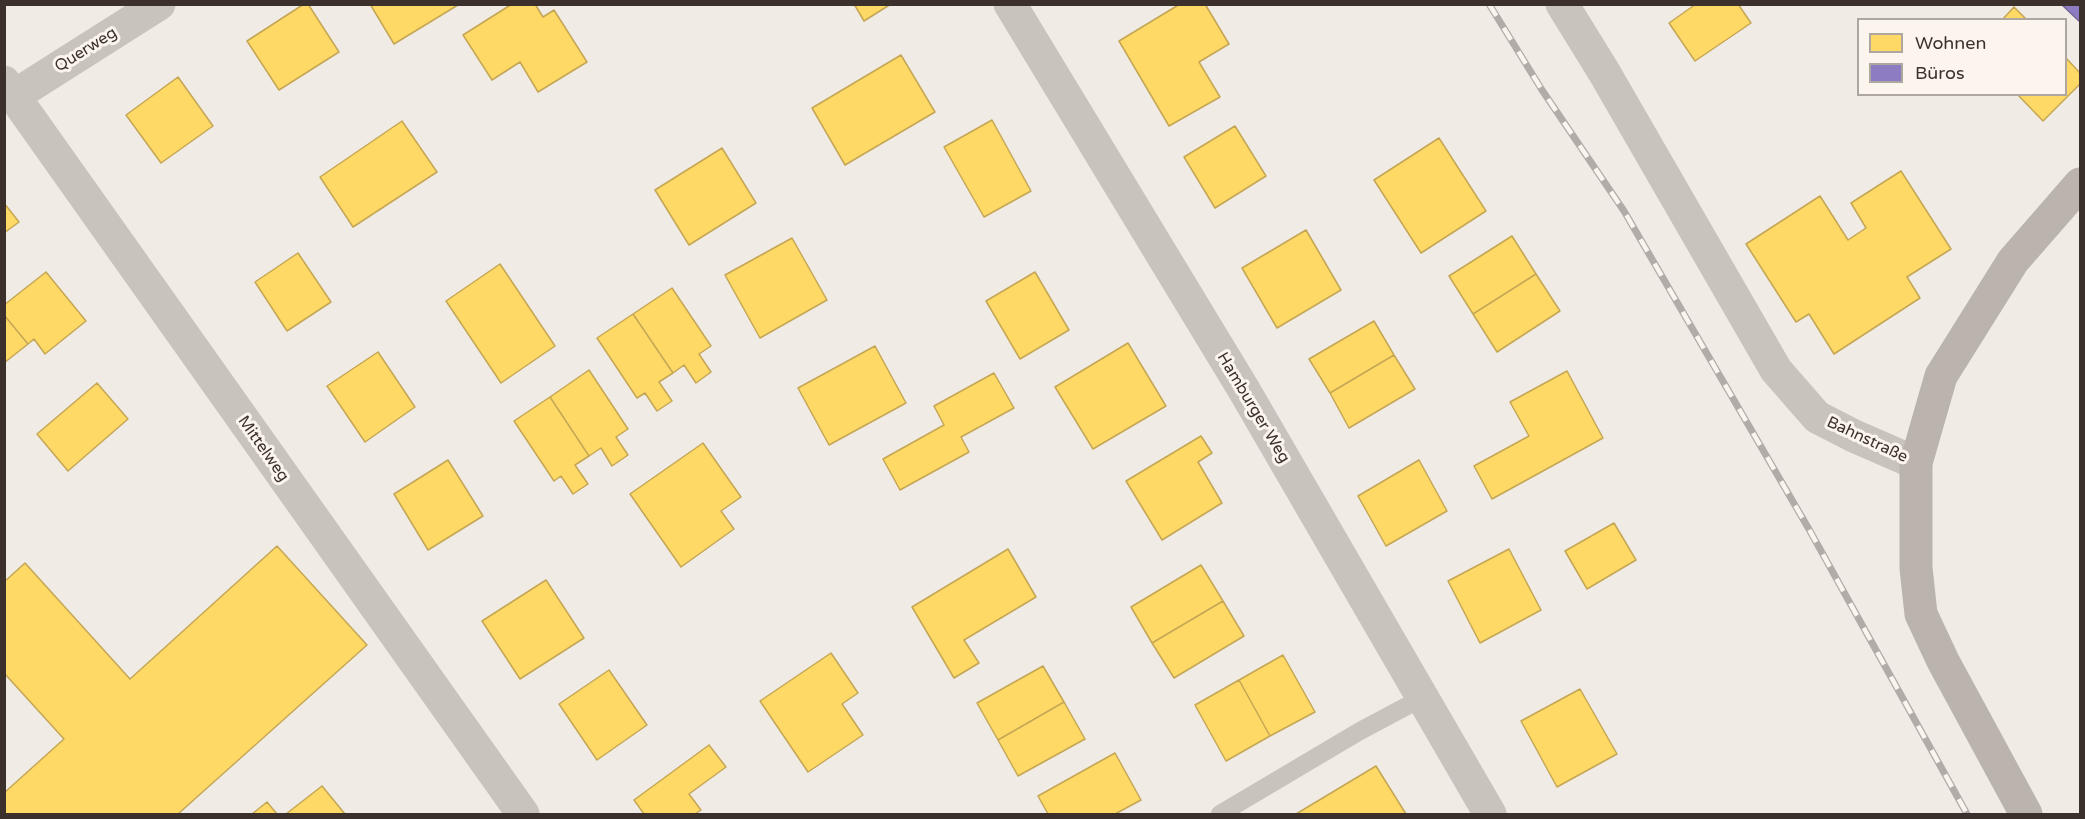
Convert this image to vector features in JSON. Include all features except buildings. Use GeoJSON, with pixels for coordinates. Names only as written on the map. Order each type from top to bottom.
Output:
{"type":"FeatureCollection","features":[{"type":"Feature","properties":{"kind":"main road"},"geometry":{"type":"LineString","coordinates":[[1916,463],[1941,376],[2013,261],[2080,184]]}},
{"type":"Feature","properties":{"kind":"main road","name":"Bahnstraße"},"geometry":{"type":"LineString","coordinates":[[1916,463],[1916,568],[1921,614],[1943,661],[2026,814]]}},
{"type":"Feature","properties":{"kind":"street","name":"Querweg"},"geometry":{"type":"LineString","coordinates":[[9,89],[159,4]]}},
{"type":"Feature","properties":{"kind":"street","name":"Hamburger Weg"},"geometry":{"type":"LineString","coordinates":[[1010,4],[1244,390],[1490,814]]}},
{"type":"Feature","properties":{"kind":"street","name":"Bahnstraße"},"geometry":{"type":"LineString","coordinates":[[1562,4],[1610,82],[1776,370],[1818,417],[1854,436],[1916,463]]}},
{"type":"Feature","properties":{"kind":"street","name":"Mittelweg"},"geometry":{"type":"LineString","coordinates":[[9,89],[523,814]]}},
{"type":"Feature","properties":{"kind":"lane"},"geometry":{"type":"LineString","coordinates":[[1220,814],[1360,731],[1422,698]]}},
{"type":"Feature","properties":{"kind":"railway"},"geometry":{"type":"LineString","coordinates":[[1489,4],[1542,90],[1624,211],[1810,531],[1967,814]]}}]}
